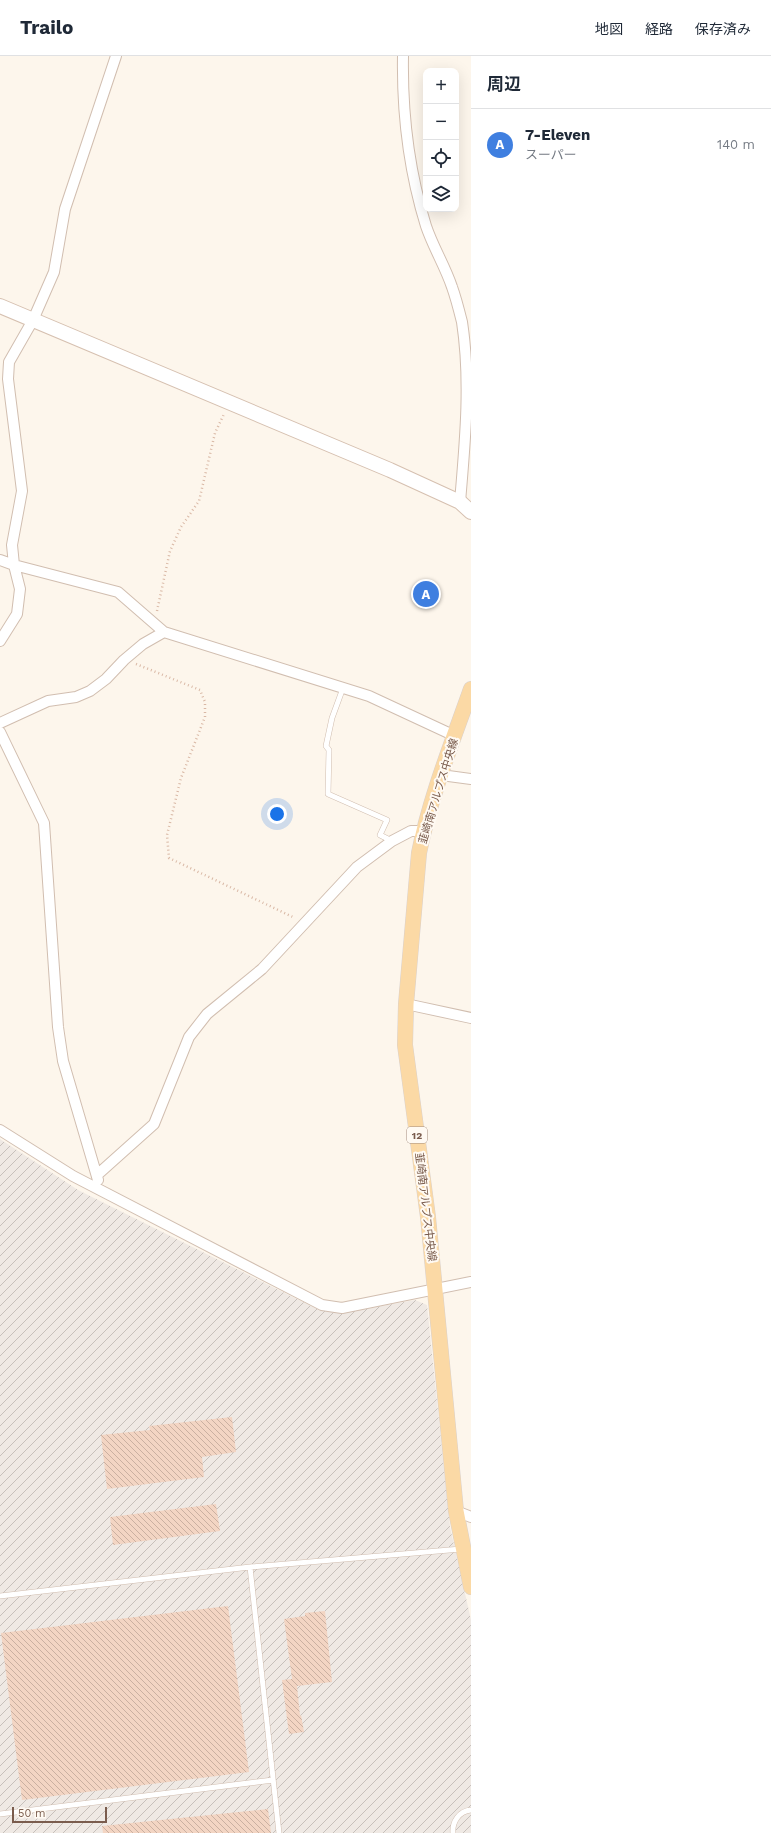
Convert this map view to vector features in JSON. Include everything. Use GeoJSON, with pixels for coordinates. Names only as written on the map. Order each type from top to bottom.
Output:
{"type":"FeatureCollection","features":[{"type":"Feature","properties":{"kind":"main road","name":"韮崎南アルプス中央線"},"geometry":{"type":"LineString","coordinates":[[471,689],[423,831],[419,853],[406,1004],[405,1045],[436,1289],[456,1511],[462,1549],[471,1587]]}},
{"type":"Feature","properties":{"kind":"street"},"geometry":{"type":"LineString","coordinates":[[0,641],[17,614],[20,589],[14,565],[12,545],[22,491],[8,379],[9,362],[33,320],[54,272],[65,209],[116,56]]}},
{"type":"Feature","properties":{"kind":"street"},"geometry":{"type":"LineString","coordinates":[[403,56],[402,94],[409,151],[418,195],[426,227],[452,287],[462,323],[468,367],[469,406],[460,502]]}},
{"type":"Feature","properties":{"kind":"street"},"geometry":{"type":"LineString","coordinates":[[0,306],[390,470],[460,502],[471,512]]}},
{"type":"Feature","properties":{"kind":"street"},"geometry":{"type":"LineString","coordinates":[[0,560],[118,592],[164,632],[369,696],[455,736]]}},
{"type":"Feature","properties":{"kind":"street"},"geometry":{"type":"LineString","coordinates":[[0,723],[48,701],[76,696],[90,691],[106,679],[124,660],[143,644],[164,632]]}},
{"type":"Feature","properties":{"kind":"street"},"geometry":{"type":"LineString","coordinates":[[0,732],[44,823],[58,1027],[63,1060],[101,1191]]}},
{"type":"Feature","properties":{"kind":"street"},"geometry":{"type":"LineString","coordinates":[[441,775],[471,779]]}},
{"type":"Feature","properties":{"kind":"street"},"geometry":{"type":"LineString","coordinates":[[97,1175],[154,1124],[189,1037],[207,1014],[262,969],[357,867],[392,841],[411,832],[423,831]]}},
{"type":"Feature","properties":{"kind":"street"},"geometry":{"type":"LineString","coordinates":[[406,1004],[471,1018]]}},
{"type":"Feature","properties":{"kind":"street"},"geometry":{"type":"LineString","coordinates":[[0,1130],[73,1176],[322,1305],[342,1308],[471,1282]]}},
{"type":"Feature","properties":{"kind":"street"},"geometry":{"type":"LineString","coordinates":[[456,1511],[471,1517]]}},
{"type":"Feature","properties":{"kind":"lane"},"geometry":{"type":"LineString","coordinates":[[343,688],[332,718],[326,746],[329,750],[328,794],[387,820],[380,835],[392,841]]}},
{"type":"Feature","properties":{"kind":"lane"},"geometry":{"type":"LineString","coordinates":[[0,1596],[250,1567],[462,1549]]}},
{"type":"Feature","properties":{"kind":"lane"},"geometry":{"type":"LineString","coordinates":[[250,1567],[279,1833]]}},
{"type":"Feature","properties":{"kind":"lane"},"geometry":{"type":"LineString","coordinates":[[0,1814],[273,1780]]}},
{"type":"Feature","properties":{"kind":"lane"},"geometry":{"type":"LineString","coordinates":[[453,1833],[453,1828],[460,1814],[466,1810],[471,1810]]}},
{"type":"Feature","properties":{"kind":"path"},"geometry":{"type":"LineString","coordinates":[[155,624],[170,551],[181,527],[199,501],[215,433],[230,403]]}},
{"type":"Feature","properties":{"kind":"path"},"geometry":{"type":"LineString","coordinates":[[124,660],[200,690],[205,702],[205,717],[181,778],[166,835],[169,858],[305,923]]}},
{"type":"Feature","properties":{"kind":"shaded area"},"geometry":{"type":"Polygon","coordinates":[[[0,1139],[78,1190],[319,1310],[348,1312],[415,1300],[427,1305],[450,1527],[471,1620],[471,1833],[0,1833],[0,1139]]]}},
{"type":"Feature","properties":{"kind":"building"},"geometry":{"type":"Polygon","coordinates":[[[232,1417],[236,1452],[202,1457],[204,1477],[107,1489],[101,1435],[150,1430],[149,1426],[232,1417]]]}},
{"type":"Feature","properties":{"kind":"building"},"geometry":{"type":"Polygon","coordinates":[[[216,1504],[220,1531],[113,1545],[110,1517],[216,1504]]]}},
{"type":"Feature","properties":{"kind":"building"},"geometry":{"type":"Polygon","coordinates":[[[228,1606],[249,1772],[22,1800],[1,1633],[228,1606]]]}},
{"type":"Feature","properties":{"kind":"building"},"geometry":{"type":"Polygon","coordinates":[[[325,1611],[332,1682],[297,1686],[300,1716],[301,1715],[304,1732],[289,1734],[282,1680],[292,1679],[284,1619],[305,1616],[305,1613],[325,1611]]]}},
{"type":"Feature","properties":{"kind":"building"},"geometry":{"type":"Polygon","coordinates":[[[268,1809],[271,1833],[103,1833],[102,1826],[268,1809]]]}},
{"type":"Feature","properties":{"kind":"place","name":"7-Eleven"},"geometry":{"type":"Point","coordinates":[426,594]}}]}
